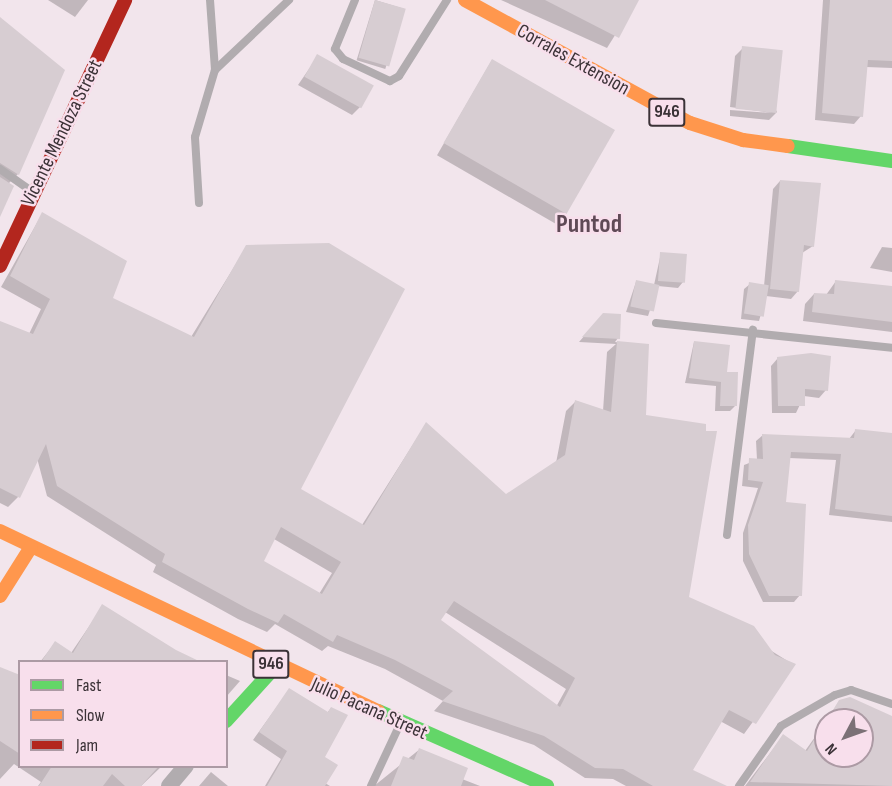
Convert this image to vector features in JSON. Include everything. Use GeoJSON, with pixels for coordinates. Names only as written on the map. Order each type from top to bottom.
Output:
{"type":"FeatureCollection","features":[{"type":"Feature","properties":{"kind":"main road","name":"Vicente Mendoza Street"},"geometry":{"type":"LineString","coordinates":[[0,266],[125,0]]}},
{"type":"Feature","properties":{"kind":"main road","name":"Corrales Extension"},"geometry":{"type":"LineString","coordinates":[[465,0],[698,126],[769,145],[892,161]]}},
{"type":"Feature","properties":{"kind":"main road","name":"Julio Pacana Street"},"geometry":{"type":"LineString","coordinates":[[0,531],[400,724],[548,786]]}},
{"type":"Feature","properties":{"kind":"main road"},"geometry":{"type":"LineString","coordinates":[[0,596],[31,547]]}},
{"type":"Feature","properties":{"kind":"main road"},"geometry":{"type":"LineString","coordinates":[[228,719],[276,666]]}},
{"type":"Feature","properties":{"kind":"street"},"geometry":{"type":"LineString","coordinates":[[169,786],[184,768]]}},
{"type":"Feature","properties":{"kind":"lane"},"geometry":{"type":"LineString","coordinates":[[199,203],[195,137],[215,70],[210,0]]}},
{"type":"Feature","properties":{"kind":"lane"},"geometry":{"type":"LineString","coordinates":[[215,70],[289,0]]}},
{"type":"Feature","properties":{"kind":"lane"},"geometry":{"type":"LineString","coordinates":[[355,0],[335,49],[343,59],[390,81],[399,76],[447,0]]}},
{"type":"Feature","properties":{"kind":"lane"},"geometry":{"type":"LineString","coordinates":[[0,168],[33,192]]}},
{"type":"Feature","properties":{"kind":"lane"},"geometry":{"type":"LineString","coordinates":[[656,323],[753,330],[892,348]]}},
{"type":"Feature","properties":{"kind":"lane"},"geometry":{"type":"LineString","coordinates":[[727,535],[753,330]]}},
{"type":"Feature","properties":{"kind":"lane"},"geometry":{"type":"LineString","coordinates":[[739,786],[781,726],[835,695],[851,690],[892,704]]}},
{"type":"Feature","properties":{"kind":"lane"},"geometry":{"type":"LineString","coordinates":[[371,786],[400,724]]}},
{"type":"Feature","properties":{"kind":"building"},"geometry":{"type":"Polygon","coordinates":[[[375,0],[406,9],[389,66],[358,58],[375,0]]]}},
{"type":"Feature","properties":{"kind":"building"},"geometry":{"type":"Polygon","coordinates":[[[545,0],[639,0],[619,38],[545,0]]]}},
{"type":"Feature","properties":{"kind":"building"},"geometry":{"type":"Polygon","coordinates":[[[830,0],[892,0],[892,61],[868,60],[863,117],[822,113],[830,0]]]}},
{"type":"Feature","properties":{"kind":"building"},"geometry":{"type":"Polygon","coordinates":[[[0,17],[65,70],[19,175],[0,163],[0,17]]]}},
{"type":"Feature","properties":{"kind":"building"},"geometry":{"type":"Polygon","coordinates":[[[742,46],[783,50],[776,113],[735,109],[742,46]]]}},
{"type":"Feature","properties":{"kind":"building"},"geometry":{"type":"Polygon","coordinates":[[[317,54],[374,86],[361,108],[304,77],[317,54]]]}},
{"type":"Feature","properties":{"kind":"building"},"geometry":{"type":"Polygon","coordinates":[[[492,59],[615,130],[566,214],[444,143],[492,59]]]}},
{"type":"Feature","properties":{"kind":"building"},"geometry":{"type":"Polygon","coordinates":[[[0,177],[14,186],[0,217],[0,177]]]}},
{"type":"Feature","properties":{"kind":"building"},"geometry":{"type":"Polygon","coordinates":[[[780,180],[821,183],[814,247],[804,245],[799,292],[770,289],[780,180]]]}},
{"type":"Feature","properties":{"kind":"building"},"geometry":{"type":"Polygon","coordinates":[[[42,212],[127,261],[113,298],[194,337],[246,245],[329,243],[405,289],[301,489],[364,525],[426,422],[506,494],[565,455],[575,400],[611,412],[617,341],[649,344],[646,415],[706,424],[706,431],[717,431],[689,597],[754,626],[775,655],[796,664],[756,724],[729,710],[693,770],[727,786],[653,786],[623,769],[595,768],[544,736],[442,701],[453,691],[395,660],[337,635],[333,642],[284,614],[278,623],[248,609],[162,562],[165,554],[57,486],[46,444],[20,498],[0,488],[0,321],[33,334],[50,299],[10,276],[42,212]],[[281,527],[264,561],[322,594],[341,562],[281,527]],[[454,601],[441,620],[560,707],[575,678],[454,601]]]}},
{"type":"Feature","properties":{"kind":"building"},"geometry":{"type":"Polygon","coordinates":[[[660,252],[687,254],[685,283],[658,281],[660,252]]]}},
{"type":"Feature","properties":{"kind":"building"},"geometry":{"type":"Polygon","coordinates":[[[636,280],[659,285],[654,311],[630,306],[636,280]]]}},
{"type":"Feature","properties":{"kind":"building"},"geometry":{"type":"Polygon","coordinates":[[[835,280],[892,286],[892,322],[812,312],[814,293],[834,294],[835,280]]]}},
{"type":"Feature","properties":{"kind":"building"},"geometry":{"type":"Polygon","coordinates":[[[749,282],[769,285],[764,317],[744,314],[749,282]]]}},
{"type":"Feature","properties":{"kind":"building"},"geometry":{"type":"Polygon","coordinates":[[[603,313],[621,314],[620,339],[582,337],[603,313]]]}},
{"type":"Feature","properties":{"kind":"building"},"geometry":{"type":"Polygon","coordinates":[[[694,341],[730,345],[727,372],[738,372],[737,406],[720,406],[721,382],[689,378],[694,341]]]}},
{"type":"Feature","properties":{"kind":"building"},"geometry":{"type":"Polygon","coordinates":[[[811,353],[831,356],[828,391],[805,389],[805,406],[778,406],[777,357],[811,353]]]}},
{"type":"Feature","properties":{"kind":"building"},"geometry":{"type":"Polygon","coordinates":[[[855,429],[892,433],[892,516],[835,509],[841,454],[791,452],[786,502],[806,504],[802,596],[769,596],[749,554],[748,525],[763,482],[748,480],[749,458],[763,459],[762,434],[854,438],[855,429]]]}},
{"type":"Feature","properties":{"kind":"building"},"geometry":{"type":"Polygon","coordinates":[[[102,604],[176,650],[197,660],[42,660],[55,641],[73,653],[102,604]]]}},
{"type":"Feature","properties":{"kind":"building"},"geometry":{"type":"Polygon","coordinates":[[[0,667],[18,674],[18,753],[0,741],[0,667]]]}},
{"type":"Feature","properties":{"kind":"building"},"geometry":{"type":"Polygon","coordinates":[[[289,688],[328,712],[331,707],[348,715],[325,757],[338,765],[325,786],[267,786],[287,751],[259,732],[289,688]]]}},
{"type":"Feature","properties":{"kind":"building"},"geometry":{"type":"Polygon","coordinates":[[[850,697],[892,716],[892,786],[750,782],[783,734],[807,751],[814,740],[814,768],[874,768],[874,708],[834,708],[839,700],[850,697]]]}},
{"type":"Feature","properties":{"kind":"building"},"geometry":{"type":"Polygon","coordinates":[[[419,748],[468,768],[461,786],[391,786],[403,756],[414,760],[419,748]]]}},
{"type":"Feature","properties":{"kind":"building"},"geometry":{"type":"Polygon","coordinates":[[[51,768],[157,768],[141,786],[125,786],[112,774],[103,786],[39,786],[51,768]]]}},
{"type":"Feature","properties":{"kind":"traffic: fast"},"geometry":{"type":"LineString","coordinates":[[788,146],[892,161]]}},
{"type":"Feature","properties":{"kind":"traffic: fast"},"geometry":{"type":"LineString","coordinates":[[228,719],[276,666]]}},
{"type":"Feature","properties":{"kind":"traffic: fast"},"geometry":{"type":"LineString","coordinates":[[378,711],[547,786]]}},
{"type":"Feature","properties":{"kind":"traffic: slow"},"geometry":{"type":"LineString","coordinates":[[465,0],[690,123],[743,140],[788,146]]}},
{"type":"Feature","properties":{"kind":"traffic: slow"},"geometry":{"type":"LineString","coordinates":[[0,531],[378,711]]}},
{"type":"Feature","properties":{"kind":"traffic: slow"},"geometry":{"type":"LineString","coordinates":[[0,596],[31,547]]}},
{"type":"Feature","properties":{"kind":"traffic: jam"},"geometry":{"type":"LineString","coordinates":[[0,266],[125,0]]}},
{"type":"Feature","properties":{"kind":"district","name":"Puntod"},"geometry":{"type":"Point","coordinates":[589,225]}}]}
